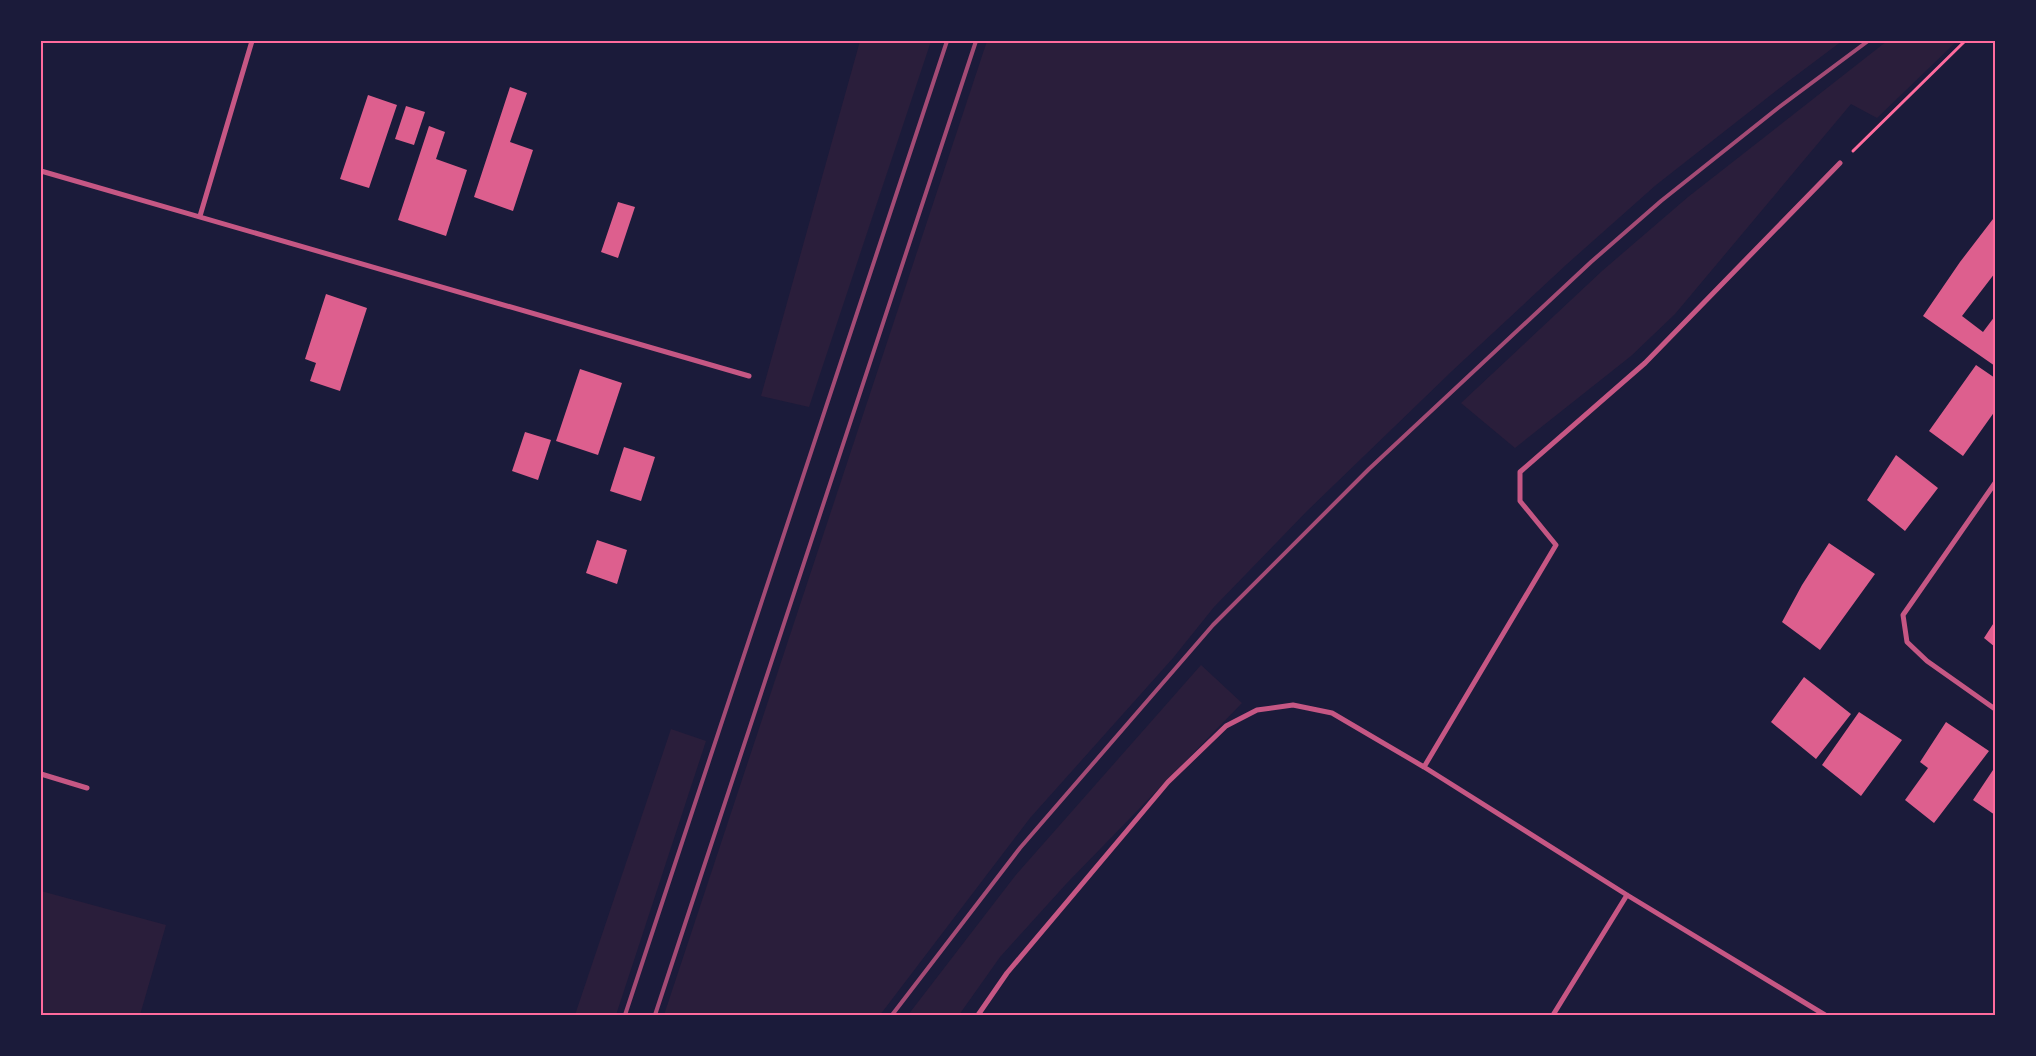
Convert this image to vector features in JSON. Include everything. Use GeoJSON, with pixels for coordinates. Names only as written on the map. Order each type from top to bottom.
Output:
{"type":"FeatureCollection","features":[{"type":"Feature","properties":{"kind":"street"},"geometry":{"type":"LineString","coordinates":[[200,216],[252,41]]}},
{"type":"Feature","properties":{"kind":"street"},"geometry":{"type":"LineString","coordinates":[[1424,767],[1556,545],[1520,501],[1520,472],[1645,363],[1840,163]]}},
{"type":"Feature","properties":{"kind":"street"},"geometry":{"type":"LineString","coordinates":[[41,170],[749,376]]}},
{"type":"Feature","properties":{"kind":"street"},"geometry":{"type":"LineString","coordinates":[[1995,483],[1903,615],[1907,642],[1927,661],[1995,709]]}},
{"type":"Feature","properties":{"kind":"street"},"geometry":{"type":"LineString","coordinates":[[978,1015],[1007,973],[1168,782],[1226,726],[1257,710],[1293,705],[1332,713],[1424,767],[1627,895],[1825,1015]]}},
{"type":"Feature","properties":{"kind":"street"},"geometry":{"type":"LineString","coordinates":[[41,774],[87,788]]}},
{"type":"Feature","properties":{"kind":"street"},"geometry":{"type":"LineString","coordinates":[[1553,1015],[1627,895]]}},
{"type":"Feature","properties":{"kind":"path"},"geometry":{"type":"LineString","coordinates":[[1840,163],[1965,41]]}},
{"type":"Feature","properties":{"kind":"shaded area"},"geometry":{"type":"Polygon","coordinates":[[[860,41],[931,41],[809,407],[761,396],[860,41]]]}},
{"type":"Feature","properties":{"kind":"shaded area"},"geometry":{"type":"Polygon","coordinates":[[[987,41],[1842,41],[1656,185],[1567,264],[1452,371],[1307,511],[1214,607],[1173,658],[1030,818],[880,1015],[664,1015],[987,41]]]}},
{"type":"Feature","properties":{"kind":"shaded area"},"geometry":{"type":"Polygon","coordinates":[[[1887,41],[1957,41],[1877,118],[1851,104],[1675,314],[1631,356],[1515,448],[1461,403],[1602,271],[1688,197],[1887,41]]]}},
{"type":"Feature","properties":{"kind":"shaded area"},"geometry":{"type":"Polygon","coordinates":[[[1201,665],[1242,703],[1067,883],[1000,957],[959,1015],[908,1015],[1015,876],[1201,665]]]}},
{"type":"Feature","properties":{"kind":"shaded area"},"geometry":{"type":"Polygon","coordinates":[[[671,729],[706,741],[616,1015],[575,1015],[671,729]]]}},
{"type":"Feature","properties":{"kind":"shaded area"},"geometry":{"type":"Polygon","coordinates":[[[41,891],[166,925],[140,1015],[41,1015],[41,891]]]}},
{"type":"Feature","properties":{"kind":"building"},"geometry":{"type":"Polygon","coordinates":[[[510,87],[527,93],[510,142],[533,150],[513,211],[474,197],[510,87]]]}},
{"type":"Feature","properties":{"kind":"building"},"geometry":{"type":"Polygon","coordinates":[[[368,95],[397,105],[369,188],[340,179],[368,95]]]}},
{"type":"Feature","properties":{"kind":"building"},"geometry":{"type":"Polygon","coordinates":[[[406,106],[425,112],[414,145],[395,139],[406,106]]]}},
{"type":"Feature","properties":{"kind":"building"},"geometry":{"type":"Polygon","coordinates":[[[429,126],[445,132],[436,159],[467,170],[446,236],[398,220],[429,126]]]}},
{"type":"Feature","properties":{"kind":"building"},"geometry":{"type":"Polygon","coordinates":[[[618,202],[635,207],[618,258],[601,252],[618,202]]]}},
{"type":"Feature","properties":{"kind":"building"},"geometry":{"type":"Polygon","coordinates":[[[1993,219],[1995,221],[1995,273],[1962,316],[1983,332],[1995,316],[1995,366],[1923,316],[1960,262],[1993,219]]]}},
{"type":"Feature","properties":{"kind":"building"},"geometry":{"type":"Polygon","coordinates":[[[326,294],[367,308],[340,391],[310,381],[316,363],[305,359],[326,294]]]}},
{"type":"Feature","properties":{"kind":"building"},"geometry":{"type":"Polygon","coordinates":[[[1976,365],[1995,378],[1995,411],[1963,456],[1929,431],[1976,365]]]}},
{"type":"Feature","properties":{"kind":"building"},"geometry":{"type":"Polygon","coordinates":[[[580,369],[622,383],[598,455],[556,441],[580,369]]]}},
{"type":"Feature","properties":{"kind":"building"},"geometry":{"type":"Polygon","coordinates":[[[525,432],[551,440],[538,480],[512,471],[525,432]]]}},
{"type":"Feature","properties":{"kind":"building"},"geometry":{"type":"Polygon","coordinates":[[[624,447],[655,457],[641,501],[610,491],[624,447]]]}},
{"type":"Feature","properties":{"kind":"building"},"geometry":{"type":"Polygon","coordinates":[[[1896,455],[1938,488],[1905,531],[1867,500],[1896,455]]]}},
{"type":"Feature","properties":{"kind":"building"},"geometry":{"type":"Polygon","coordinates":[[[597,540],[627,550],[617,584],[586,573],[597,540]]]}},
{"type":"Feature","properties":{"kind":"building"},"geometry":{"type":"Polygon","coordinates":[[[1829,543],[1875,574],[1820,650],[1782,622],[1802,585],[1829,543]]]}},
{"type":"Feature","properties":{"kind":"building"},"geometry":{"type":"Polygon","coordinates":[[[1995,621],[1995,647],[1984,638],[1995,621]]]}},
{"type":"Feature","properties":{"kind":"building"},"geometry":{"type":"Polygon","coordinates":[[[1804,677],[1851,714],[1816,759],[1771,722],[1804,677]]]}},
{"type":"Feature","properties":{"kind":"building"},"geometry":{"type":"Polygon","coordinates":[[[1859,712],[1902,740],[1861,796],[1822,765],[1859,712]]]}},
{"type":"Feature","properties":{"kind":"building"},"geometry":{"type":"Polygon","coordinates":[[[1946,722],[1989,751],[1934,823],[1905,800],[1928,768],[1920,762],[1946,722]]]}},
{"type":"Feature","properties":{"kind":"building"},"geometry":{"type":"Polygon","coordinates":[[[1995,767],[1995,815],[1973,800],[1995,767]]]}},
{"type":"Feature","properties":{"kind":"railway"},"geometry":{"type":"LineString","coordinates":[[625,1015],[947,41]]}},
{"type":"Feature","properties":{"kind":"railway"},"geometry":{"type":"LineString","coordinates":[[655,1015],[976,41]]}},
{"type":"Feature","properties":{"kind":"railway"},"geometry":{"type":"LineString","coordinates":[[892,1015],[1020,848],[1213,625],[1369,469],[1591,262],[1661,201],[1778,108],[1868,41]]}}]}
